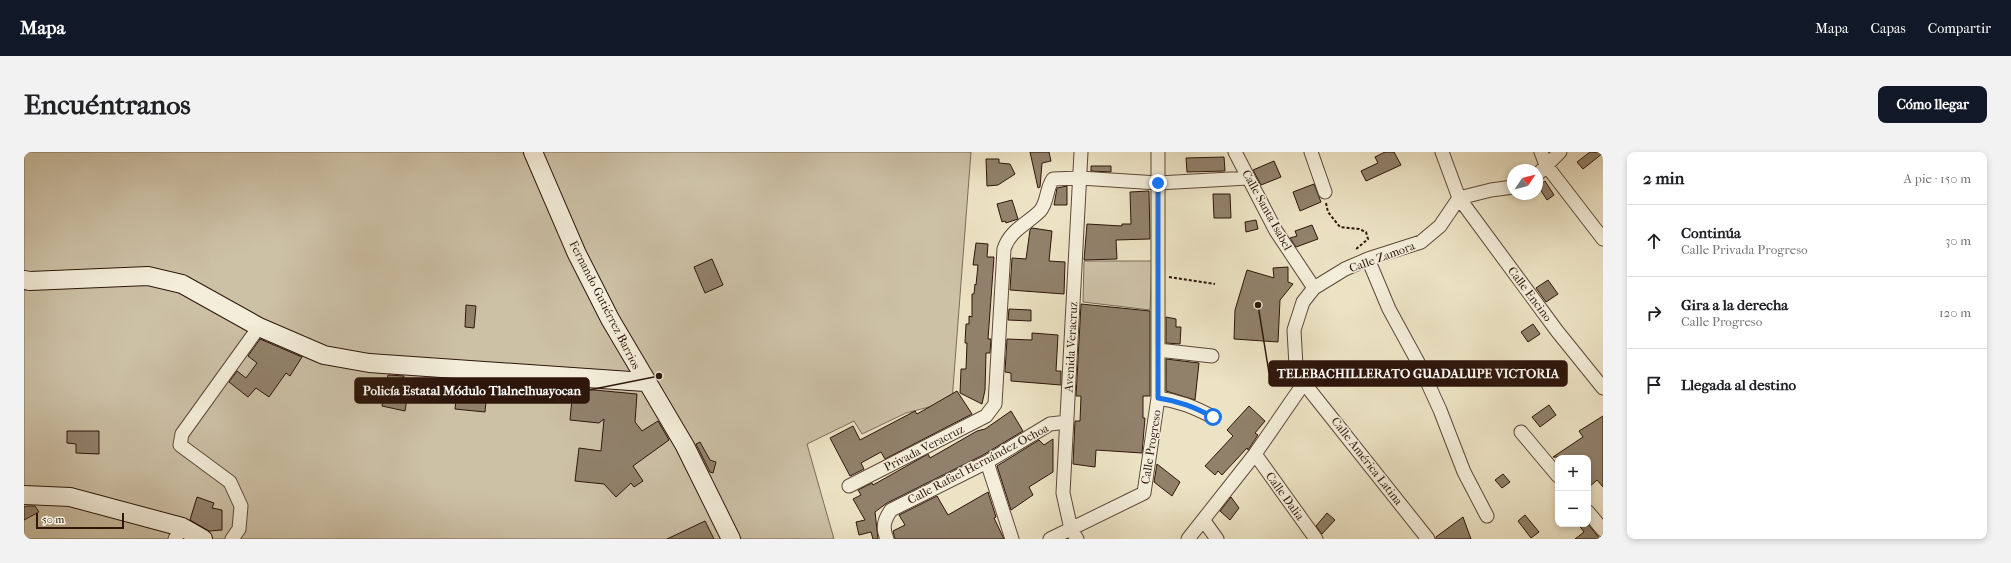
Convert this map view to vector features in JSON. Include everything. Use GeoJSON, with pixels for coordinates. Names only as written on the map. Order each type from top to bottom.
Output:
{"type":"FeatureCollection","features":[{"type":"Feature","properties":{"kind":"street","name":"Fernando Gutiérrez Barrios"},"geometry":{"type":"LineString","coordinates":[[533,152],[577,254],[610,319],[645,382],[685,446],[730,539]]}},
{"type":"Feature","properties":{"kind":"street","name":"Avenida Veracruz"},"geometry":{"type":"LineString","coordinates":[[1074,534],[1064,493],[1082,152]]}},
{"type":"Feature","properties":{"kind":"street","name":"Calle Progreso"},"geometry":{"type":"LineString","coordinates":[[1074,534],[1144,492],[1158,398],[1158,152]]}},
{"type":"Feature","properties":{"kind":"street","name":"Calle Santa Isabel"},"geometry":{"type":"LineString","coordinates":[[1236,152],[1276,231],[1314,288]]}},
{"type":"Feature","properties":{"kind":"street"},"geometry":{"type":"LineString","coordinates":[[1311,152],[1325,192]]}},
{"type":"Feature","properties":{"kind":"street","name":"Calle Encino"},"geometry":{"type":"LineString","coordinates":[[1442,152],[1459,198],[1557,331],[1603,387]]}},
{"type":"Feature","properties":{"kind":"street"},"geometry":{"type":"LineString","coordinates":[[1541,152],[1546,164],[1603,239]]}},
{"type":"Feature","properties":{"kind":"street"},"geometry":{"type":"LineString","coordinates":[[1543,168],[1560,152]]}},
{"type":"Feature","properties":{"kind":"street"},"geometry":{"type":"LineString","coordinates":[[1080,178],[1158,183],[1248,178]]}},
{"type":"Feature","properties":{"kind":"street","name":"Privada Veracruz"},"geometry":{"type":"LineString","coordinates":[[849,486],[986,416],[995,404],[1004,249],[1008,238],[1040,210],[1045,203],[1053,179],[1080,178]]}},
{"type":"Feature","properties":{"kind":"street"},"geometry":{"type":"LineString","coordinates":[[1459,198],[1490,190],[1507,188]]}},
{"type":"Feature","properties":{"kind":"street","name":"Calle Zamora"},"geometry":{"type":"LineString","coordinates":[[1304,383],[1296,366],[1294,330],[1303,302],[1314,288],[1363,262],[1421,242],[1440,226],[1459,198]]}},
{"type":"Feature","properties":{"kind":"street"},"geometry":{"type":"LineString","coordinates":[[1363,262],[1419,364],[1440,410],[1464,472],[1487,516]]}},
{"type":"Feature","properties":{"kind":"street"},"geometry":{"type":"LineString","coordinates":[[24,280],[30,282],[148,276],[182,284],[259,327],[324,355],[369,363],[645,382]]}},
{"type":"Feature","properties":{"kind":"street"},"geometry":{"type":"LineString","coordinates":[[232,539],[239,529],[241,506],[230,482],[180,445],[182,434],[259,327]]}},
{"type":"Feature","properties":{"kind":"street"},"geometry":{"type":"LineString","coordinates":[[1158,350],[1212,356]]}},
{"type":"Feature","properties":{"kind":"street"},"geometry":{"type":"LineString","coordinates":[[1188,539],[1204,521],[1255,454],[1304,383]]}},
{"type":"Feature","properties":{"kind":"street","name":"Calle América Latina"},"geometry":{"type":"LineString","coordinates":[[1304,383],[1428,539]]}},
{"type":"Feature","properties":{"kind":"street"},"geometry":{"type":"LineString","coordinates":[[1158,398],[1176,400],[1192,406],[1213,417]]}},
{"type":"Feature","properties":{"kind":"street","name":"Calle Rafael Hernández Ochoa"},"geometry":{"type":"LineString","coordinates":[[887,539],[884,532],[885,519],[891,510],[987,462],[1050,424],[1067,422]]}},
{"type":"Feature","properties":{"kind":"street"},"geometry":{"type":"LineString","coordinates":[[1521,432],[1555,472]]}},
{"type":"Feature","properties":{"kind":"street","name":"Calle Dalia"},"geometry":{"type":"LineString","coordinates":[[1255,454],[1316,539]]}},
{"type":"Feature","properties":{"kind":"street"},"geometry":{"type":"LineString","coordinates":[[987,462],[1012,539]]}},
{"type":"Feature","properties":{"kind":"street"},"geometry":{"type":"LineString","coordinates":[[24,496],[70,497],[178,533],[203,539]]}},
{"type":"Feature","properties":{"kind":"street"},"geometry":{"type":"LineString","coordinates":[[1591,516],[1603,530]]}},
{"type":"Feature","properties":{"kind":"street"},"geometry":{"type":"LineString","coordinates":[[1204,521],[1217,539]]}},
{"type":"Feature","properties":{"kind":"street"},"geometry":{"type":"LineString","coordinates":[[1050,539],[1074,534]]}},
{"type":"Feature","properties":{"kind":"path"},"geometry":{"type":"LineString","coordinates":[[1325,192],[1328,212],[1340,227],[1359,229],[1366,232],[1368,239],[1355,250],[1363,262]]}},
{"type":"Feature","properties":{"kind":"path"},"geometry":{"type":"LineString","coordinates":[[1158,276],[1215,284]]}},
{"type":"Feature","properties":{"kind":"shaded area"},"geometry":{"type":"Polygon","coordinates":[[[24,152],[971,152],[952,401],[906,413],[862,434],[854,421],[807,444],[834,539],[24,539],[24,152]]]}},
{"type":"Feature","properties":{"kind":"shaded area"},"geometry":{"type":"Polygon","coordinates":[[[1084,261],[1152,261],[1150,310],[1083,302],[1084,261]]]}},
{"type":"Feature","properties":{"kind":"building"},"geometry":{"type":"Polygon","coordinates":[[[1030,152],[1049,152],[1051,161],[1042,163],[1040,187],[1038,188],[1030,152]]]}},
{"type":"Feature","properties":{"kind":"building"},"geometry":{"type":"Polygon","coordinates":[[[1385,152],[1394,152],[1401,165],[1366,181],[1361,171],[1378,163],[1375,157],[1385,152]]]}},
{"type":"Feature","properties":{"kind":"building"},"geometry":{"type":"Polygon","coordinates":[[[1590,152],[1603,153],[1583,169],[1577,162],[1590,152]]]}},
{"type":"Feature","properties":{"kind":"building"},"geometry":{"type":"Polygon","coordinates":[[[1224,157],[1225,171],[1187,172],[1186,158],[1224,157]]]}},
{"type":"Feature","properties":{"kind":"building"},"geometry":{"type":"Polygon","coordinates":[[[986,159],[999,159],[999,163],[1010,164],[1015,174],[998,185],[987,186],[986,159]]]}},
{"type":"Feature","properties":{"kind":"building"},"geometry":{"type":"Polygon","coordinates":[[[1274,161],[1281,177],[1261,185],[1253,170],[1274,161]]]}},
{"type":"Feature","properties":{"kind":"building"},"geometry":{"type":"Polygon","coordinates":[[[1091,166],[1111,166],[1111,172],[1091,171],[1091,166]]]}},
{"type":"Feature","properties":{"kind":"building"},"geometry":{"type":"Polygon","coordinates":[[[1545,181],[1554,195],[1547,200],[1543,194],[1543,182],[1545,181]]]}},
{"type":"Feature","properties":{"kind":"building"},"geometry":{"type":"Polygon","coordinates":[[[1314,184],[1321,202],[1300,211],[1293,192],[1314,184]]]}},
{"type":"Feature","properties":{"kind":"building"},"geometry":{"type":"Polygon","coordinates":[[[1067,186],[1067,205],[1054,205],[1057,188],[1067,186]]]}},
{"type":"Feature","properties":{"kind":"building"},"geometry":{"type":"Polygon","coordinates":[[[1149,191],[1150,239],[1116,240],[1117,259],[1084,260],[1087,224],[1122,226],[1122,224],[1131,224],[1130,192],[1149,191]]]}},
{"type":"Feature","properties":{"kind":"building"},"geometry":{"type":"Polygon","coordinates":[[[1213,194],[1230,194],[1231,218],[1214,218],[1213,194]]]}},
{"type":"Feature","properties":{"kind":"building"},"geometry":{"type":"Polygon","coordinates":[[[1012,200],[1018,219],[1006,223],[1005,221],[1002,222],[997,204],[1012,200]]]}},
{"type":"Feature","properties":{"kind":"building"},"geometry":{"type":"Polygon","coordinates":[[[1256,220],[1258,229],[1246,232],[1245,222],[1256,220]]]}},
{"type":"Feature","properties":{"kind":"building"},"geometry":{"type":"Polygon","coordinates":[[[1312,225],[1318,239],[1296,247],[1290,238],[1297,236],[1295,231],[1312,225]]]}},
{"type":"Feature","properties":{"kind":"building"},"geometry":{"type":"Polygon","coordinates":[[[1032,228],[1052,231],[1049,261],[1065,262],[1064,294],[1010,290],[1012,258],[1026,259],[1030,230],[1032,228]]]}},
{"type":"Feature","properties":{"kind":"building"},"geometry":{"type":"Polygon","coordinates":[[[976,243],[988,244],[987,257],[994,257],[988,339],[991,339],[990,353],[986,353],[985,390],[982,404],[960,393],[961,369],[966,369],[966,324],[969,324],[969,316],[972,317],[972,294],[974,294],[975,284],[976,285],[978,265],[973,265],[976,243]]]}},
{"type":"Feature","properties":{"kind":"building"},"geometry":{"type":"Polygon","coordinates":[[[712,259],[723,285],[705,293],[694,267],[712,259]]]}},
{"type":"Feature","properties":{"kind":"building"},"geometry":{"type":"Polygon","coordinates":[[[1288,267],[1288,282],[1293,284],[1280,300],[1278,342],[1234,339],[1235,310],[1247,270],[1274,278],[1273,268],[1288,267]]]}},
{"type":"Feature","properties":{"kind":"building"},"geometry":{"type":"Polygon","coordinates":[[[1548,280],[1558,294],[1546,302],[1536,288],[1548,280]]]}},
{"type":"Feature","properties":{"kind":"building"},"geometry":{"type":"Polygon","coordinates":[[[1081,304],[1150,311],[1150,396],[1143,396],[1143,418],[1145,418],[1142,453],[1096,450],[1095,467],[1073,464],[1075,421],[1080,421],[1081,396],[1076,396],[1081,304]]]}},
{"type":"Feature","properties":{"kind":"building"},"geometry":{"type":"Polygon","coordinates":[[[466,305],[476,306],[474,328],[465,327],[466,305]]]}},
{"type":"Feature","properties":{"kind":"building"},"geometry":{"type":"Polygon","coordinates":[[[1009,309],[1031,310],[1031,321],[1008,320],[1009,309]]]}},
{"type":"Feature","properties":{"kind":"building"},"geometry":{"type":"Polygon","coordinates":[[[1166,317],[1176,319],[1176,327],[1181,327],[1180,344],[1166,343],[1166,317]]]}},
{"type":"Feature","properties":{"kind":"building"},"geometry":{"type":"Polygon","coordinates":[[[1533,324],[1540,334],[1528,342],[1521,332],[1533,324]]]}},
{"type":"Feature","properties":{"kind":"building"},"geometry":{"type":"Polygon","coordinates":[[[1032,333],[1058,335],[1056,371],[1061,371],[1061,385],[1011,381],[1011,373],[1005,372],[1007,339],[1032,340],[1032,333]]]}},
{"type":"Feature","properties":{"kind":"building"},"geometry":{"type":"Polygon","coordinates":[[[260,339],[302,357],[290,376],[286,373],[269,397],[256,388],[248,397],[229,382],[237,371],[246,378],[257,363],[248,356],[260,339]]]}},
{"type":"Feature","properties":{"kind":"building"},"geometry":{"type":"Polygon","coordinates":[[[1166,359],[1199,363],[1195,400],[1166,391],[1166,359]]]}},
{"type":"Feature","properties":{"kind":"building"},"geometry":{"type":"Polygon","coordinates":[[[388,375],[404,376],[402,385],[409,386],[405,411],[382,406],[388,375]]]}},
{"type":"Feature","properties":{"kind":"building"},"geometry":{"type":"Polygon","coordinates":[[[458,380],[488,382],[485,412],[455,409],[458,380]]]}},
{"type":"Feature","properties":{"kind":"building"},"geometry":{"type":"Polygon","coordinates":[[[573,388],[637,394],[635,422],[642,431],[658,421],[669,440],[633,466],[643,481],[634,487],[631,483],[616,497],[604,484],[575,481],[579,448],[601,451],[604,419],[599,423],[570,420],[573,388]]]}},
{"type":"Feature","properties":{"kind":"building"},"geometry":{"type":"Polygon","coordinates":[[[957,391],[972,414],[885,459],[881,452],[861,463],[864,469],[850,476],[830,438],[853,426],[860,440],[915,411],[917,414],[957,391]]]}},
{"type":"Feature","properties":{"kind":"building"},"geometry":{"type":"Polygon","coordinates":[[[1549,405],[1556,415],[1540,427],[1532,417],[1549,405]]]}},
{"type":"Feature","properties":{"kind":"building"},"geometry":{"type":"Polygon","coordinates":[[[1249,406],[1265,421],[1255,433],[1258,435],[1248,450],[1247,448],[1222,475],[1218,471],[1215,475],[1205,466],[1233,436],[1227,430],[1249,406]]]}},
{"type":"Feature","properties":{"kind":"building"},"geometry":{"type":"Polygon","coordinates":[[[1011,411],[1023,431],[983,455],[887,503],[875,512],[878,539],[873,539],[871,532],[859,535],[856,522],[865,520],[853,499],[861,495],[858,490],[872,483],[873,485],[928,454],[930,458],[977,431],[985,429],[1011,411]]]}},
{"type":"Feature","properties":{"kind":"building"},"geometry":{"type":"Polygon","coordinates":[[[1603,416],[1603,487],[1597,480],[1591,485],[1591,455],[1556,455],[1583,437],[1579,431],[1603,416]]]}},
{"type":"Feature","properties":{"kind":"building"},"geometry":{"type":"Polygon","coordinates":[[[67,431],[99,431],[99,454],[76,453],[76,444],[67,443],[67,431]]]}},
{"type":"Feature","properties":{"kind":"building"},"geometry":{"type":"Polygon","coordinates":[[[1053,439],[1053,472],[1029,487],[1033,495],[1011,510],[997,466],[1039,440],[1044,445],[1053,439]]]}},
{"type":"Feature","properties":{"kind":"building"},"geometry":{"type":"Polygon","coordinates":[[[700,442],[710,460],[716,462],[713,473],[710,472],[696,444],[700,442]]]}},
{"type":"Feature","properties":{"kind":"building"},"geometry":{"type":"Polygon","coordinates":[[[1157,464],[1180,482],[1172,496],[1154,482],[1157,464]]]}},
{"type":"Feature","properties":{"kind":"building"},"geometry":{"type":"Polygon","coordinates":[[[1503,474],[1510,482],[1502,488],[1495,480],[1503,474]]]}},
{"type":"Feature","properties":{"kind":"building"},"geometry":{"type":"Polygon","coordinates":[[[988,492],[996,517],[994,518],[1004,539],[895,539],[893,531],[905,525],[899,515],[937,496],[948,515],[988,492]]]}},
{"type":"Feature","properties":{"kind":"building"},"geometry":{"type":"Polygon","coordinates":[[[197,497],[214,503],[212,508],[222,510],[222,530],[209,531],[190,520],[197,497]]]}},
{"type":"Feature","properties":{"kind":"building"},"geometry":{"type":"Polygon","coordinates":[[[1231,497],[1239,508],[1230,520],[1220,511],[1231,497]]]}},
{"type":"Feature","properties":{"kind":"building"},"geometry":{"type":"Polygon","coordinates":[[[35,506],[39,512],[24,520],[24,507],[35,506]]]}},
{"type":"Feature","properties":{"kind":"building"},"geometry":{"type":"Polygon","coordinates":[[[1327,513],[1335,520],[1322,534],[1316,526],[1327,513]]]}},
{"type":"Feature","properties":{"kind":"building"},"geometry":{"type":"Polygon","coordinates":[[[1525,515],[1539,532],[1531,538],[1518,521],[1525,515]]]}},
{"type":"Feature","properties":{"kind":"building"},"geometry":{"type":"Polygon","coordinates":[[[1463,517],[1471,539],[1436,539],[1436,537],[1463,517]]]}},
{"type":"Feature","properties":{"kind":"building"},"geometry":{"type":"Polygon","coordinates":[[[705,521],[714,539],[667,539],[705,521]]]}},
{"type":"Feature","properties":{"kind":"building"},"geometry":{"type":"Polygon","coordinates":[[[1580,527],[1590,527],[1600,539],[1575,539],[1584,532],[1580,527]]]}},
{"type":"Feature","properties":{"kind":"place","name":"TELEBACHILLERATO GUADALUPE VICTORIA"},"geometry":{"type":"Point","coordinates":[1258,305]}},
{"type":"Feature","properties":{"kind":"place","name":"Policía Estatal Módulo Tlalnelhuayocan"},"geometry":{"type":"Point","coordinates":[659,376]}},
{"type":"Feature","properties":{"kind":"route"},"geometry":{"type":"LineString","coordinates":[[1158,183],[1158,398],[1176,400],[1192,406],[1213,417]]}}]}
